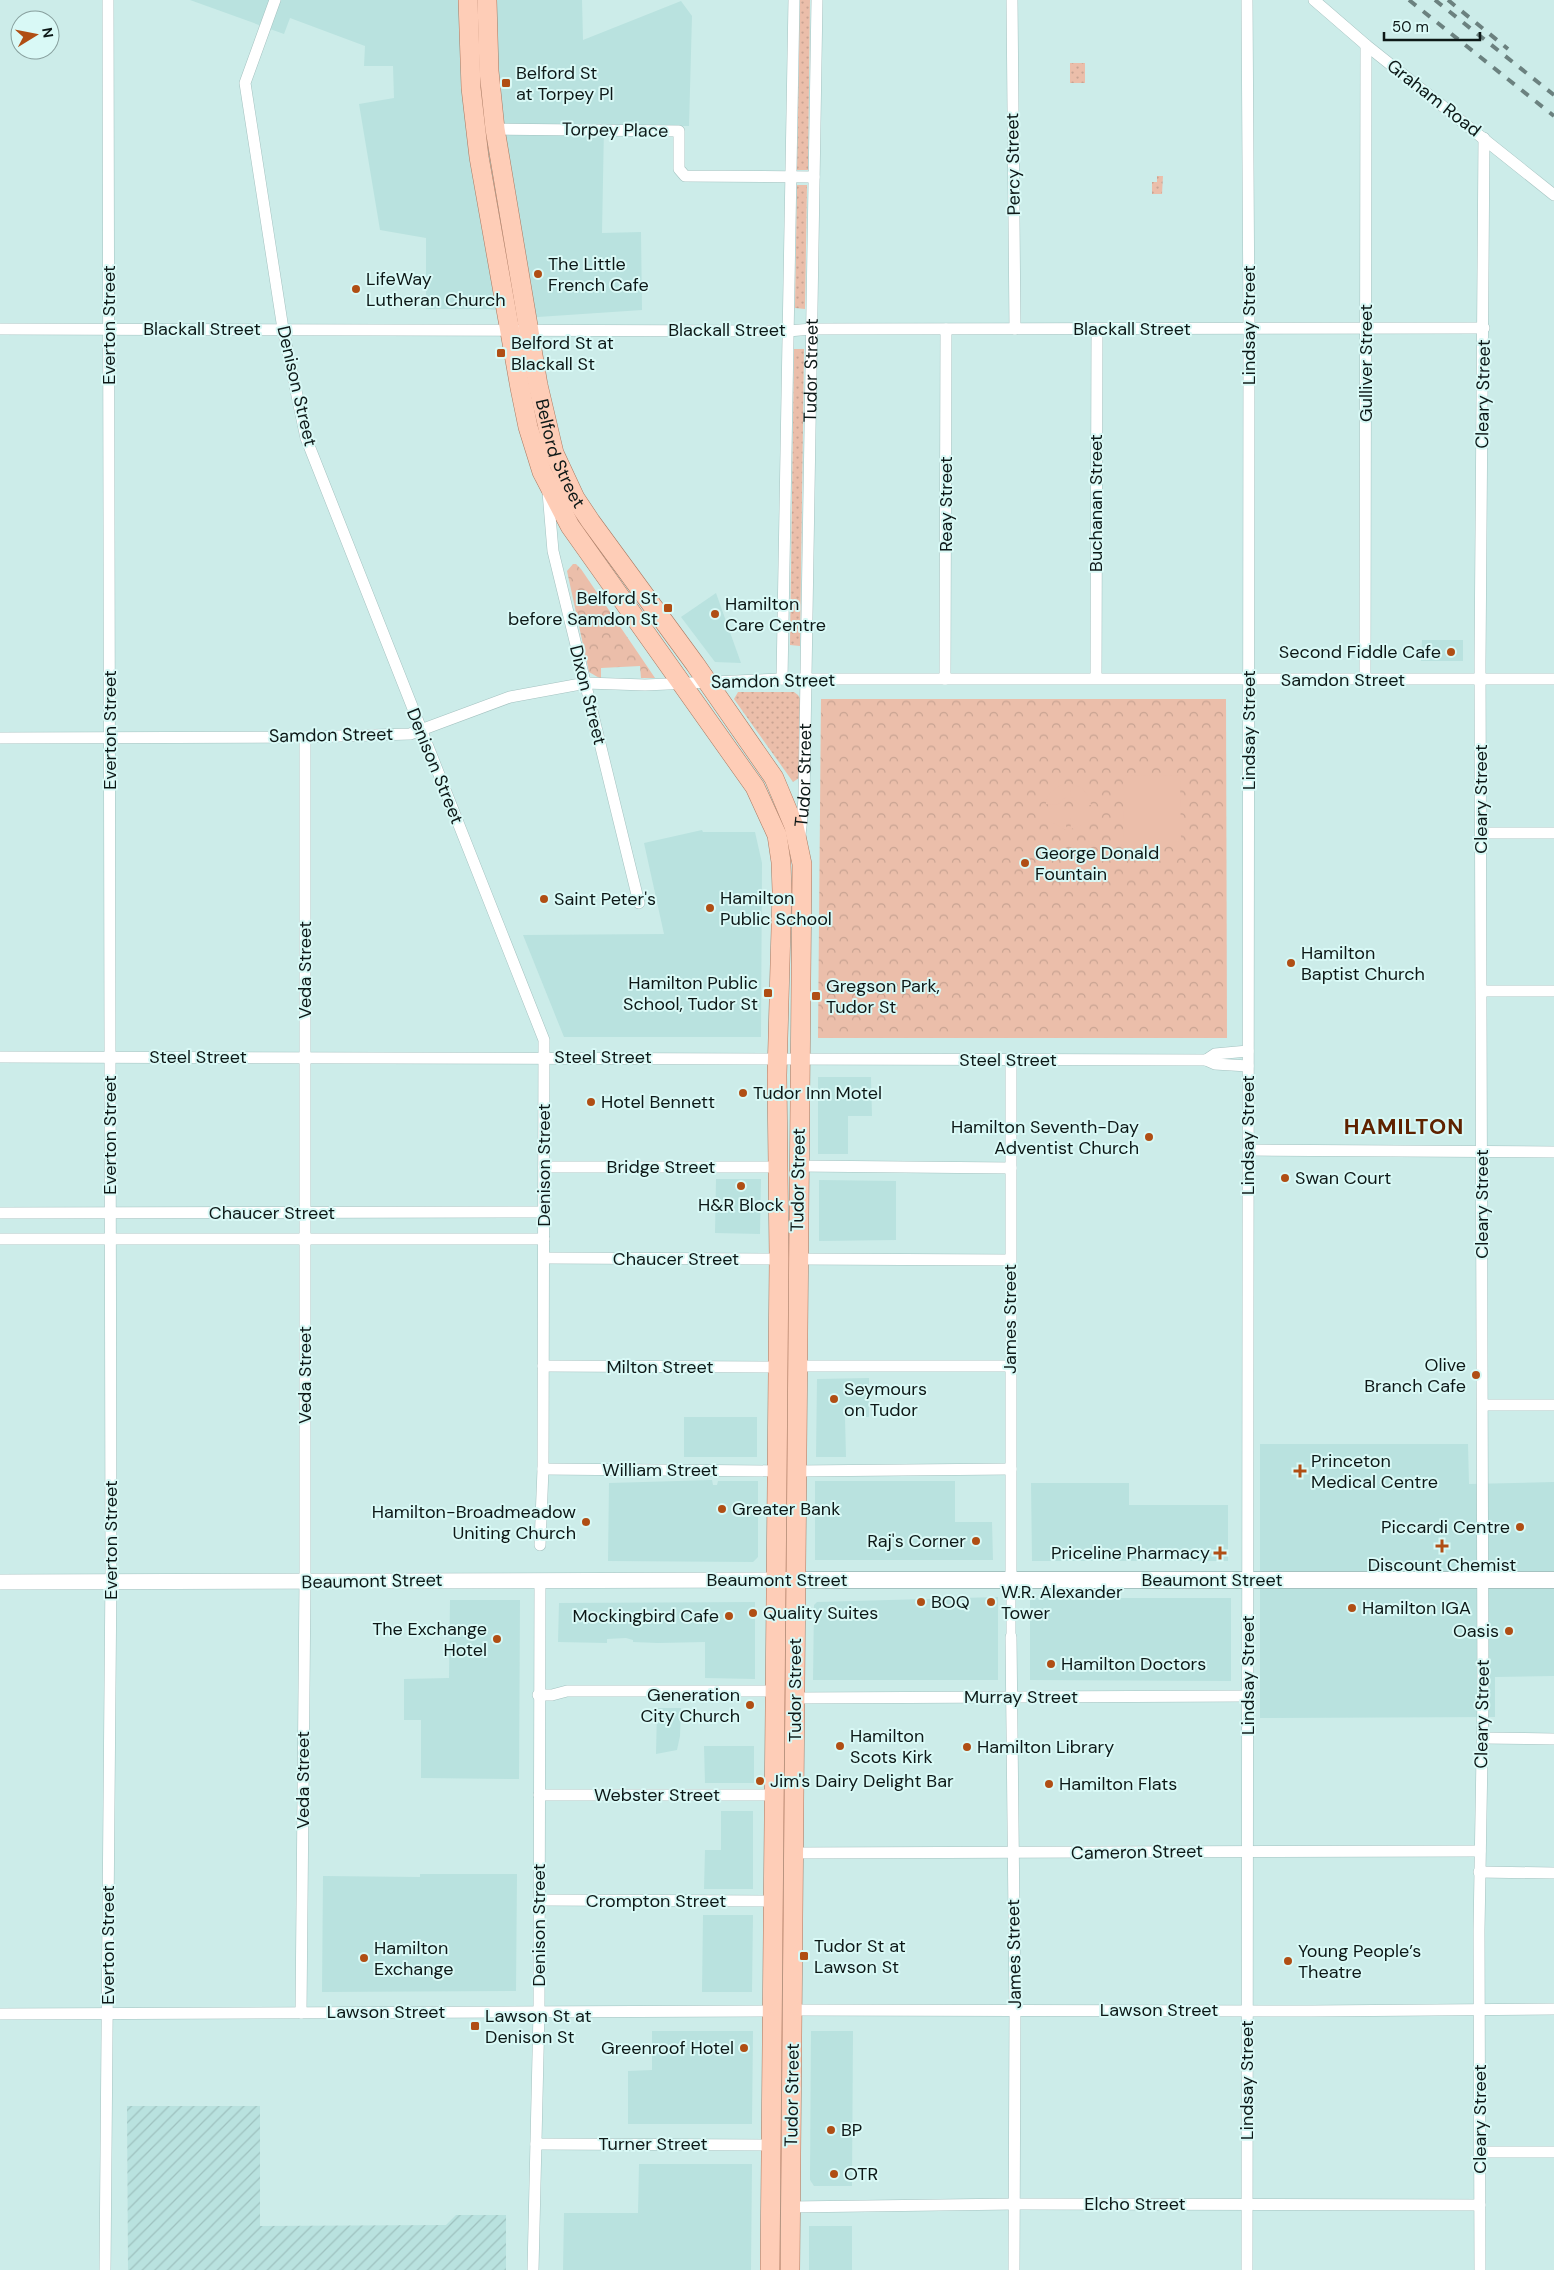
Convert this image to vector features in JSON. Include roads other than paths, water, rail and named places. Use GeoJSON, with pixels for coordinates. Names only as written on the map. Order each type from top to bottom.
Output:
{"type":"FeatureCollection","features":[{"type":"Feature","properties":{"kind":"main road","name":"Belford Street"},"geometry":{"type":"LineString","coordinates":[[468,0],[474,116],[509,329],[528,427],[548,485],[570,526],[742,767],[765,805]]}},
{"type":"Feature","properties":{"kind":"main road","name":"Belford Street"},"geometry":{"type":"LineString","coordinates":[[487,0],[489,71],[495,129],[548,435],[566,480],[591,522],[708,682],[774,778],[788,808],[800,844]]}},
{"type":"Feature","properties":{"kind":"main road","name":"Tudor Street"},"geometry":{"type":"LineString","coordinates":[[765,805],[777,835],[781,862],[770,2270]]}},
{"type":"Feature","properties":{"kind":"main road","name":"Tudor Street"},"geometry":{"type":"LineString","coordinates":[[790,2270],[798,1366],[797,1260],[803,898],[800,844]]}},
{"type":"Feature","properties":{"kind":"main road","name":"Beaumont Street"},"geometry":{"type":"LineString","coordinates":[[776,1580],[1011,1578],[1248,1581],[1554,1580]]}},
{"type":"Feature","properties":{"kind":"street","name":"Everton Street"},"geometry":{"type":"LineString","coordinates":[[105,2270],[111,1582],[111,736],[108,0]]}},
{"type":"Feature","properties":{"kind":"street","name":"Denison Street"},"geometry":{"type":"LineString","coordinates":[[275,0],[245,83],[283,329],[306,438],[544,1040],[544,1366],[540,1545]]}},
{"type":"Feature","properties":{"kind":"street","name":"Tudor Street"},"geometry":{"type":"LineString","coordinates":[[782,679],[794,0]]}},
{"type":"Feature","properties":{"kind":"street","name":"Tudor Street"},"geometry":{"type":"LineString","coordinates":[[800,844],[804,798],[807,679],[817,0]]}},
{"type":"Feature","properties":{"kind":"street","name":"Percy Street"},"geometry":{"type":"LineString","coordinates":[[1012,0],[1015,329]]}},
{"type":"Feature","properties":{"kind":"street","name":"Lindsay Street"},"geometry":{"type":"LineString","coordinates":[[1247,0],[1249,328],[1247,2270]]}},
{"type":"Feature","properties":{"kind":"street","name":"Graham Road"},"geometry":{"type":"LineString","coordinates":[[1314,0],[1554,195]]}},
{"type":"Feature","properties":{"kind":"street","name":"Gulliver Street"},"geometry":{"type":"LineString","coordinates":[[1365,681],[1366,44]]}},
{"type":"Feature","properties":{"kind":"street","name":"Torpey Place"},"geometry":{"type":"LineString","coordinates":[[495,129],[679,131],[679,169],[686,176],[790,178],[814,176]]}},
{"type":"Feature","properties":{"kind":"street","name":"Cleary Street"},"geometry":{"type":"LineString","coordinates":[[1480,2270],[1479,1872],[1483,1738],[1483,1405],[1480,680],[1484,138]]}},
{"type":"Feature","properties":{"kind":"street","name":"Buchanan Street"},"geometry":{"type":"LineString","coordinates":[[1096,678],[1097,328]]}},
{"type":"Feature","properties":{"kind":"street","name":"Blackall Street"},"geometry":{"type":"LineString","coordinates":[[0,329],[788,331],[812,329],[1484,328]]}},
{"type":"Feature","properties":{"kind":"street","name":"Reay Street"},"geometry":{"type":"LineString","coordinates":[[946,329],[946,679]]}},
{"type":"Feature","properties":{"kind":"street","name":"Dixon Street"},"geometry":{"type":"LineString","coordinates":[[548,485],[553,551],[638,903]]}},
{"type":"Feature","properties":{"kind":"street","name":"Samdon Street"},"geometry":{"type":"LineString","coordinates":[[0,738],[111,736],[305,737],[410,734],[510,697],[586,682],[645,685],[782,679],[1096,678],[1365,681],[1554,679]]}},
{"type":"Feature","properties":{"kind":"street","name":"Veda Street"},"geometry":{"type":"LineString","coordinates":[[302,2012],[305,1582],[305,737]]}},
{"type":"Feature","properties":{"kind":"street"},"geometry":{"type":"LineString","coordinates":[[1480,833],[1554,833]]}},
{"type":"Feature","properties":{"kind":"street"},"geometry":{"type":"LineString","coordinates":[[1482,991],[1554,991]]}},
{"type":"Feature","properties":{"kind":"street","name":"Steel Street"},"geometry":{"type":"LineString","coordinates":[[1206,1060],[1215,1054],[1248,1051]]}},
{"type":"Feature","properties":{"kind":"street","name":"Steel Street"},"geometry":{"type":"LineString","coordinates":[[0,1057],[1206,1060],[1215,1064],[1248,1066]]}},
{"type":"Feature","properties":{"kind":"street","name":"James Street"},"geometry":{"type":"LineString","coordinates":[[1011,1060],[1011,1578]]}},
{"type":"Feature","properties":{"kind":"street"},"geometry":{"type":"LineString","coordinates":[[1248,1150],[1554,1152]]}},
{"type":"Feature","properties":{"kind":"street","name":"Bridge Street"},"geometry":{"type":"LineString","coordinates":[[544,1166],[778,1167]]}},
{"type":"Feature","properties":{"kind":"street"},"geometry":{"type":"LineString","coordinates":[[798,1166],[1011,1168]]}},
{"type":"Feature","properties":{"kind":"street","name":"Chaucer Street"},"geometry":{"type":"LineString","coordinates":[[0,1213],[544,1212]]}},
{"type":"Feature","properties":{"kind":"street","name":"Chaucer Street"},"geometry":{"type":"LineString","coordinates":[[0,1239],[305,1240],[544,1238]]}},
{"type":"Feature","properties":{"kind":"street","name":"Chaucer Street"},"geometry":{"type":"LineString","coordinates":[[544,1258],[778,1259]]}},
{"type":"Feature","properties":{"kind":"street"},"geometry":{"type":"LineString","coordinates":[[797,1260],[1010,1260]]}},
{"type":"Feature","properties":{"kind":"street","name":"Milton Street"},"geometry":{"type":"LineString","coordinates":[[544,1366],[777,1367]]}},
{"type":"Feature","properties":{"kind":"street"},"geometry":{"type":"LineString","coordinates":[[798,1366],[1010,1366]]}},
{"type":"Feature","properties":{"kind":"street"},"geometry":{"type":"LineString","coordinates":[[1483,1405],[1554,1405]]}},
{"type":"Feature","properties":{"kind":"street"},"geometry":{"type":"LineString","coordinates":[[797,1470],[1011,1469]]}},
{"type":"Feature","properties":{"kind":"street","name":"William Street"},"geometry":{"type":"LineString","coordinates":[[543,1470],[777,1471]]}},
{"type":"Feature","properties":{"kind":"street"},"geometry":{"type":"LineString","coordinates":[[1011,1578],[1011,1637]]}},
{"type":"Feature","properties":{"kind":"street","name":"Beaumont Street"},"geometry":{"type":"LineString","coordinates":[[0,1582],[776,1580]]}},
{"type":"Feature","properties":{"kind":"street","name":"Denison Street"},"geometry":{"type":"LineString","coordinates":[[533,2270],[539,2012],[538,1695],[540,1581]]}},
{"type":"Feature","properties":{"kind":"street","name":"James Street"},"geometry":{"type":"LineString","coordinates":[[1011,1637],[1015,2009],[1014,2270]]}},
{"type":"Feature","properties":{"kind":"street"},"geometry":{"type":"LineString","coordinates":[[538,1695],[552,1695],[567,1691],[774,1691]]}},
{"type":"Feature","properties":{"kind":"street","name":"Murray Street"},"geometry":{"type":"LineString","coordinates":[[795,1698],[1248,1696]]}},
{"type":"Feature","properties":{"kind":"street"},"geometry":{"type":"LineString","coordinates":[[1483,1738],[1554,1739]]}},
{"type":"Feature","properties":{"kind":"street","name":"Webster Street"},"geometry":{"type":"LineString","coordinates":[[539,1795],[775,1795]]}},
{"type":"Feature","properties":{"kind":"street","name":"Cameron Street"},"geometry":{"type":"LineString","coordinates":[[794,1853],[1012,1854],[1480,1851]]}},
{"type":"Feature","properties":{"kind":"street"},"geometry":{"type":"LineString","coordinates":[[1479,1872],[1554,1873]]}},
{"type":"Feature","properties":{"kind":"street","name":"Crompton Street"},"geometry":{"type":"LineString","coordinates":[[539,1900],[773,1901]]}},
{"type":"Feature","properties":{"kind":"street","name":"Lawson Street"},"geometry":{"type":"LineString","coordinates":[[793,2010],[1247,2011],[1554,2009]]}},
{"type":"Feature","properties":{"kind":"street","name":"Lawson Street"},"geometry":{"type":"LineString","coordinates":[[0,2014],[773,2011]]}},
{"type":"Feature","properties":{"kind":"street","name":"Turner Street"},"geometry":{"type":"LineString","coordinates":[[536,2144],[770,2145]]}},
{"type":"Feature","properties":{"kind":"street"},"geometry":{"type":"LineString","coordinates":[[1480,2152],[1554,2152]]}},
{"type":"Feature","properties":{"kind":"street","name":"Elcho Street"},"geometry":{"type":"LineString","coordinates":[[790,2207],[1015,2204],[1480,2205]]}},
{"type":"Feature","properties":{"kind":"railway"},"geometry":{"type":"LineString","coordinates":[[1409,0],[1554,116]]}},
{"type":"Feature","properties":{"kind":"railway"},"geometry":{"type":"LineString","coordinates":[[1435,0],[1554,95]]}},
{"type":"Feature","properties":{"kind":"railway"},"geometry":{"type":"LineString","coordinates":[[1448,0],[1508,49]]}},
{"type":"Feature","properties":{"kind":"place","name":"Belford St at Torpey Pl"},"geometry":{"type":"Point","coordinates":[506,83]}},
{"type":"Feature","properties":{"kind":"place","name":"The Little French Cafe"},"geometry":{"type":"Point","coordinates":[538,274]}},
{"type":"Feature","properties":{"kind":"place","name":"LifeWay Lutheran Church"},"geometry":{"type":"Point","coordinates":[356,289]}},
{"type":"Feature","properties":{"kind":"place","name":"Belford St at Blackall St"},"geometry":{"type":"Point","coordinates":[501,353]}},
{"type":"Feature","properties":{"kind":"place","name":"Belford St before Samdon St"},"geometry":{"type":"Point","coordinates":[668,608]}},
{"type":"Feature","properties":{"kind":"place","name":"Hamilton Care Centre"},"geometry":{"type":"Point","coordinates":[715,614]}},
{"type":"Feature","properties":{"kind":"place","name":"Second Fiddle Cafe"},"geometry":{"type":"Point","coordinates":[1451,652]}},
{"type":"Feature","properties":{"kind":"place","name":"George Donald Fountain"},"geometry":{"type":"Point","coordinates":[1025,863]}},
{"type":"Feature","properties":{"kind":"place","name":"Saint Peter's"},"geometry":{"type":"Point","coordinates":[544,899]}},
{"type":"Feature","properties":{"kind":"place","name":"Hamilton Public School"},"geometry":{"type":"Point","coordinates":[710,908]}},
{"type":"Feature","properties":{"kind":"place","name":"Hamilton Baptist Church"},"geometry":{"type":"Point","coordinates":[1291,963]}},
{"type":"Feature","properties":{"kind":"place","name":"Hamilton Public School, Tudor St"},"geometry":{"type":"Point","coordinates":[768,993]}},
{"type":"Feature","properties":{"kind":"place","name":"Gregson Park, Tudor St"},"geometry":{"type":"Point","coordinates":[816,996]}},
{"type":"Feature","properties":{"kind":"place","name":"Tudor Inn Motel"},"geometry":{"type":"Point","coordinates":[743,1093]}},
{"type":"Feature","properties":{"kind":"place","name":"Hotel Bennett"},"geometry":{"type":"Point","coordinates":[591,1102]}},
{"type":"Feature","properties":{"kind":"place","name":"Hamilton Seventh-Day Adventist Church"},"geometry":{"type":"Point","coordinates":[1149,1137]}},
{"type":"Feature","properties":{"kind":"place","name":"Swan Court"},"geometry":{"type":"Point","coordinates":[1285,1178]}},
{"type":"Feature","properties":{"kind":"place","name":"H&R Block"},"geometry":{"type":"Point","coordinates":[741,1186]}},
{"type":"Feature","properties":{"kind":"place","name":"Olive Branch Cafe"},"geometry":{"type":"Point","coordinates":[1476,1375]}},
{"type":"Feature","properties":{"kind":"place","name":"Seymours on Tudor"},"geometry":{"type":"Point","coordinates":[834,1399]}},
{"type":"Feature","properties":{"kind":"place","name":"Princeton Medical Centre"},"geometry":{"type":"Point","coordinates":[1300,1471]}},
{"type":"Feature","properties":{"kind":"place","name":"Greater Bank"},"geometry":{"type":"Point","coordinates":[722,1509]}},
{"type":"Feature","properties":{"kind":"place","name":"Hamilton-Broadmeadow Uniting Church"},"geometry":{"type":"Point","coordinates":[586,1522]}},
{"type":"Feature","properties":{"kind":"place","name":"Piccardi Centre"},"geometry":{"type":"Point","coordinates":[1520,1527]}},
{"type":"Feature","properties":{"kind":"place","name":"Raj's Corner"},"geometry":{"type":"Point","coordinates":[976,1541]}},
{"type":"Feature","properties":{"kind":"place","name":"Discount Chemist"},"geometry":{"type":"Point","coordinates":[1442,1546]}},
{"type":"Feature","properties":{"kind":"place","name":"Priceline Pharmacy"},"geometry":{"type":"Point","coordinates":[1220,1553]}},
{"type":"Feature","properties":{"kind":"place","name":"BOQ"},"geometry":{"type":"Point","coordinates":[921,1602]}},
{"type":"Feature","properties":{"kind":"place","name":"W.R. Alexander Tower"},"geometry":{"type":"Point","coordinates":[991,1602]}},
{"type":"Feature","properties":{"kind":"place","name":"Hamilton IGA"},"geometry":{"type":"Point","coordinates":[1352,1608]}},
{"type":"Feature","properties":{"kind":"place","name":"Quality Suites"},"geometry":{"type":"Point","coordinates":[753,1613]}},
{"type":"Feature","properties":{"kind":"place","name":"Mockingbird Cafe"},"geometry":{"type":"Point","coordinates":[729,1616]}},
{"type":"Feature","properties":{"kind":"place","name":"Oasis"},"geometry":{"type":"Point","coordinates":[1509,1631]}},
{"type":"Feature","properties":{"kind":"place","name":"The Exchange Hotel"},"geometry":{"type":"Point","coordinates":[497,1639]}},
{"type":"Feature","properties":{"kind":"place","name":"Hamilton Doctors"},"geometry":{"type":"Point","coordinates":[1051,1664]}},
{"type":"Feature","properties":{"kind":"place","name":"Generation City Church"},"geometry":{"type":"Point","coordinates":[750,1705]}},
{"type":"Feature","properties":{"kind":"place","name":"Hamilton Scots Kirk"},"geometry":{"type":"Point","coordinates":[840,1746]}},
{"type":"Feature","properties":{"kind":"place","name":"Hamilton Library"},"geometry":{"type":"Point","coordinates":[967,1747]}},
{"type":"Feature","properties":{"kind":"place","name":"Jim's Dairy Delight Bar"},"geometry":{"type":"Point","coordinates":[760,1781]}},
{"type":"Feature","properties":{"kind":"place","name":"Hamilton Flats"},"geometry":{"type":"Point","coordinates":[1049,1784]}},
{"type":"Feature","properties":{"kind":"place","name":"Tudor St at Lawson St"},"geometry":{"type":"Point","coordinates":[804,1956]}},
{"type":"Feature","properties":{"kind":"place","name":"Hamilton Exchange"},"geometry":{"type":"Point","coordinates":[364,1958]}},
{"type":"Feature","properties":{"kind":"place","name":"Young People’s Theatre"},"geometry":{"type":"Point","coordinates":[1288,1961]}},
{"type":"Feature","properties":{"kind":"place","name":"Lawson St at Denison St"},"geometry":{"type":"Point","coordinates":[475,2026]}},
{"type":"Feature","properties":{"kind":"place","name":"Greenroof Hotel"},"geometry":{"type":"Point","coordinates":[744,2048]}},
{"type":"Feature","properties":{"kind":"place","name":"BP"},"geometry":{"type":"Point","coordinates":[831,2130]}},
{"type":"Feature","properties":{"kind":"place","name":"OTR"},"geometry":{"type":"Point","coordinates":[834,2174]}},
{"type":"Feature","properties":{"kind":"district","name":"HAMILTON"},"geometry":{"type":"Point","coordinates":[1404,1126]}}]}
